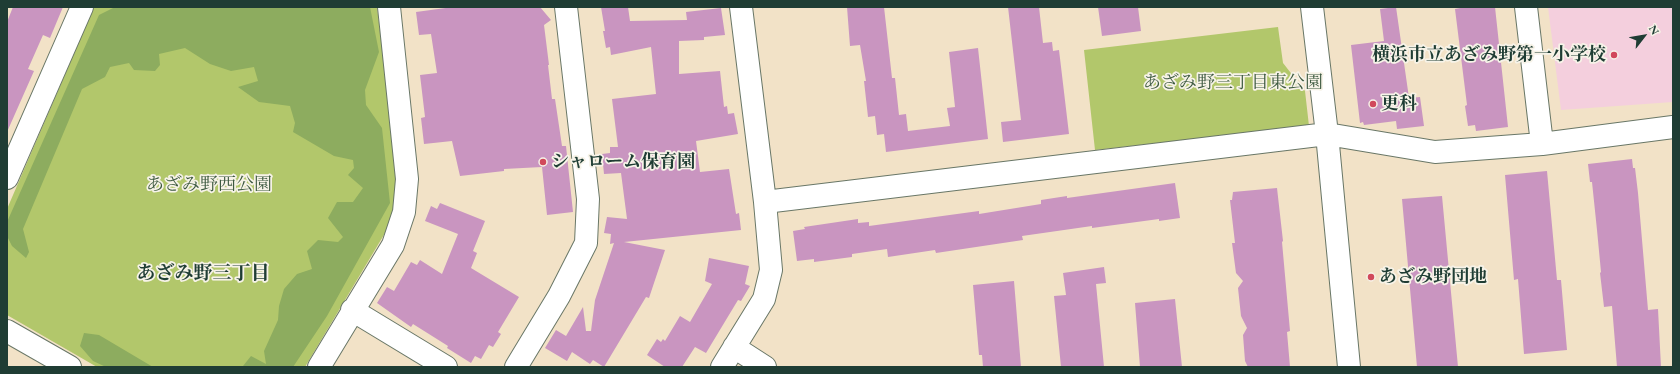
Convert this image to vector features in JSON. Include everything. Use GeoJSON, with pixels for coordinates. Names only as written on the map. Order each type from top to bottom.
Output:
{"type":"FeatureCollection","features":[{"type":"Feature","properties":{"kind":"street"},"geometry":{"type":"LineString","coordinates":[[8,174],[82,7]]}},
{"type":"Feature","properties":{"kind":"street"},"geometry":{"type":"LineString","coordinates":[[319,367],[393,244],[404,212],[407,179],[389,7]]}},
{"type":"Feature","properties":{"kind":"street"},"geometry":{"type":"LineString","coordinates":[[516,367],[560,296],[586,243],[588,199],[566,7]]}},
{"type":"Feature","properties":{"kind":"street"},"geometry":{"type":"LineString","coordinates":[[722,367],[764,299],[771,270],[765,202],[741,7]]}},
{"type":"Feature","properties":{"kind":"street"},"geometry":{"type":"LineString","coordinates":[[1312,7],[1327,134],[1349,367]]}},
{"type":"Feature","properties":{"kind":"street"},"geometry":{"type":"LineString","coordinates":[[1526,7],[1542,144]]}},
{"type":"Feature","properties":{"kind":"street"},"geometry":{"type":"LineString","coordinates":[[765,202],[1327,134],[1435,152],[1542,144],[1673,127]]}},
{"type":"Feature","properties":{"kind":"street"},"geometry":{"type":"LineString","coordinates":[[352,310],[446,367]]}},
{"type":"Feature","properties":{"kind":"street"},"geometry":{"type":"LineString","coordinates":[[7,331],[70,367]]}},
{"type":"Feature","properties":{"kind":"street"},"geometry":{"type":"LineString","coordinates":[[734,347],[765,367]]}},
{"type":"Feature","properties":{"kind":"shaded area","name":"横浜市立あざみ野第一小学校"},"geometry":{"type":"Polygon","coordinates":[[[1548,7],[1673,7],[1673,102],[1561,110],[1548,7]]]}},
{"type":"Feature","properties":{"kind":"green space","name":"あざみ野西公園"},"geometry":{"type":"Polygon","coordinates":[[[94,7],[377,7],[398,173],[397,203],[385,233],[305,367],[97,367],[7,315],[7,209],[94,7]]]}},
{"type":"Feature","properties":{"kind":"green space"},"geometry":{"type":"Polygon","coordinates":[[[115,7],[370,7],[379,52],[365,90],[366,105],[382,128],[390,203],[327,316],[293,367],[243,366],[251,356],[266,364],[264,351],[278,320],[279,306],[284,289],[297,274],[312,269],[307,251],[318,240],[338,242],[343,237],[328,218],[337,202],[353,202],[363,188],[348,175],[354,168],[353,160],[334,156],[293,132],[295,123],[290,106],[259,102],[238,87],[258,81],[254,67],[231,71],[210,64],[185,48],[159,54],[160,65],[155,71],[134,70],[129,63],[110,67],[105,77],[82,89],[23,229],[29,252],[26,258],[12,246],[7,236],[7,222],[99,15],[115,7]]]}},
{"type":"Feature","properties":{"kind":"green space","name":"あざみ野三丁目東公園"},"geometry":{"type":"Polygon","coordinates":[[[1278,27],[1283,63],[1305,91],[1309,126],[1095,150],[1084,50],[1278,27]]]}},
{"type":"Feature","properties":{"kind":"green space"},"geometry":{"type":"Polygon","coordinates":[[[84,333],[99,335],[153,367],[106,367],[93,361],[80,346],[84,333]]]}},
{"type":"Feature","properties":{"kind":"building"},"geometry":{"type":"Polygon","coordinates":[[[13,7],[63,7],[50,38],[43,35],[28,69],[34,71],[7,132],[7,22],[13,7]]]}},
{"type":"Feature","properties":{"kind":"building"},"geometry":{"type":"Polygon","coordinates":[[[453,7],[540,7],[551,20],[544,25],[548,65],[552,99],[555,99],[562,146],[566,146],[573,212],[547,215],[542,167],[504,169],[504,171],[460,176],[452,141],[424,144],[421,118],[425,117],[420,75],[437,73],[431,34],[419,35],[416,12],[453,7]]]}},
{"type":"Feature","properties":{"kind":"building"},"geometry":{"type":"Polygon","coordinates":[[[601,7],[628,7],[630,21],[687,20],[686,12],[721,8],[725,35],[704,37],[704,40],[679,41],[679,74],[720,71],[724,107],[727,106],[728,114],[734,113],[738,134],[696,141],[700,172],[729,169],[736,214],[739,213],[741,230],[624,242],[665,250],[649,298],[646,297],[604,367],[593,360],[590,364],[572,352],[567,361],[545,348],[556,330],[566,336],[583,307],[586,331],[591,331],[595,300],[614,243],[610,244],[611,234],[604,233],[607,217],[627,219],[621,173],[604,174],[602,154],[610,153],[610,147],[618,147],[612,99],[656,94],[651,47],[611,55],[610,47],[606,48],[601,7]]]}},
{"type":"Feature","properties":{"kind":"building"},"geometry":{"type":"Polygon","coordinates":[[[847,7],[884,7],[892,78],[895,78],[899,115],[906,114],[908,131],[950,126],[947,108],[955,107],[949,52],[978,48],[988,139],[886,152],[884,134],[877,135],[875,116],[868,117],[864,81],[866,81],[860,45],[850,46],[847,7]]]}},
{"type":"Feature","properties":{"kind":"building"},"geometry":{"type":"Polygon","coordinates":[[[1008,7],[1039,7],[1043,43],[1052,42],[1053,51],[1059,50],[1069,134],[1003,142],[1001,122],[1021,120],[1008,7]]]}},
{"type":"Feature","properties":{"kind":"building"},"geometry":{"type":"Polygon","coordinates":[[[1098,7],[1138,7],[1141,31],[1102,36],[1098,7]]]}},
{"type":"Feature","properties":{"kind":"building"},"geometry":{"type":"Polygon","coordinates":[[[1396,7],[1409,98],[1420,97],[1424,126],[1397,129],[1396,121],[1364,125],[1363,122],[1360,123],[1351,45],[1384,41],[1380,9],[1396,7]]]}},
{"type":"Feature","properties":{"kind":"building"},"geometry":{"type":"Polygon","coordinates":[[[1466,7],[1495,7],[1508,127],[1476,131],[1475,125],[1468,126],[1465,106],[1467,105],[1455,9],[1466,7]]]}},
{"type":"Feature","properties":{"kind":"building"},"geometry":{"type":"Polygon","coordinates":[[[1632,159],[1633,168],[1635,168],[1638,193],[1648,310],[1658,309],[1661,367],[1617,367],[1612,306],[1604,307],[1592,182],[1590,182],[1588,164],[1632,159]]]}},
{"type":"Feature","properties":{"kind":"building"},"geometry":{"type":"Polygon","coordinates":[[[1547,171],[1557,280],[1561,280],[1567,350],[1524,354],[1518,279],[1514,280],[1505,175],[1547,171]]]}},
{"type":"Feature","properties":{"kind":"building"},"geometry":{"type":"Polygon","coordinates":[[[1175,183],[1180,218],[1159,221],[1159,219],[1092,228],[1092,226],[1022,236],[1023,240],[936,253],[935,250],[888,257],[887,249],[852,254],[852,257],[814,262],[814,259],[797,261],[793,231],[805,229],[804,227],[858,219],[858,223],[869,222],[869,226],[979,211],[979,214],[1041,204],[1041,200],[1067,196],[1067,198],[1175,183]]]}},
{"type":"Feature","properties":{"kind":"building"},"geometry":{"type":"Polygon","coordinates":[[[1277,188],[1290,331],[1287,332],[1290,367],[1248,367],[1245,361],[1243,335],[1247,328],[1241,316],[1238,288],[1243,281],[1236,273],[1232,243],[1235,243],[1230,200],[1232,200],[1233,192],[1277,188]]]}},
{"type":"Feature","properties":{"kind":"building"},"geometry":{"type":"Polygon","coordinates":[[[1442,196],[1458,367],[1417,367],[1402,199],[1442,196]]]}},
{"type":"Feature","properties":{"kind":"building"},"geometry":{"type":"Polygon","coordinates":[[[440,203],[485,221],[473,251],[477,253],[471,268],[519,297],[498,332],[501,334],[493,347],[489,345],[481,359],[475,356],[471,363],[447,348],[448,346],[413,324],[411,327],[377,303],[387,287],[394,291],[411,262],[417,265],[420,260],[442,274],[458,234],[425,221],[431,206],[437,209],[440,203]]]}},
{"type":"Feature","properties":{"kind":"building"},"geometry":{"type":"Polygon","coordinates":[[[709,258],[749,266],[745,284],[750,286],[741,301],[738,300],[706,353],[695,347],[682,367],[665,367],[647,355],[657,339],[661,342],[663,339],[665,341],[680,316],[690,322],[712,284],[705,281],[709,258]]]}},
{"type":"Feature","properties":{"kind":"building"},"geometry":{"type":"Polygon","coordinates":[[[1104,267],[1106,283],[1096,284],[1104,367],[1061,367],[1054,296],[1066,295],[1063,273],[1104,267]]]}},
{"type":"Feature","properties":{"kind":"building"},"geometry":{"type":"Polygon","coordinates":[[[1014,281],[1021,367],[983,367],[982,355],[979,355],[973,285],[1014,281]]]}},
{"type":"Feature","properties":{"kind":"building"},"geometry":{"type":"Polygon","coordinates":[[[1175,299],[1182,367],[1140,367],[1135,303],[1175,299]]]}},
{"type":"Feature","properties":{"kind":"place","name":"横浜市立あざみ野第一小学校"},"geometry":{"type":"Point","coordinates":[1614,55]}},
{"type":"Feature","properties":{"kind":"place","name":"更科"},"geometry":{"type":"Point","coordinates":[1373,104]}},
{"type":"Feature","properties":{"kind":"place","name":"シャローム保育園"},"geometry":{"type":"Point","coordinates":[543,162]}},
{"type":"Feature","properties":{"kind":"place","name":"あざみ野団地"},"geometry":{"type":"Point","coordinates":[1371,277]}},
{"type":"Feature","properties":{"kind":"district","name":"あざみ野三丁目"},"geometry":{"type":"Point","coordinates":[203,274]}}]}
